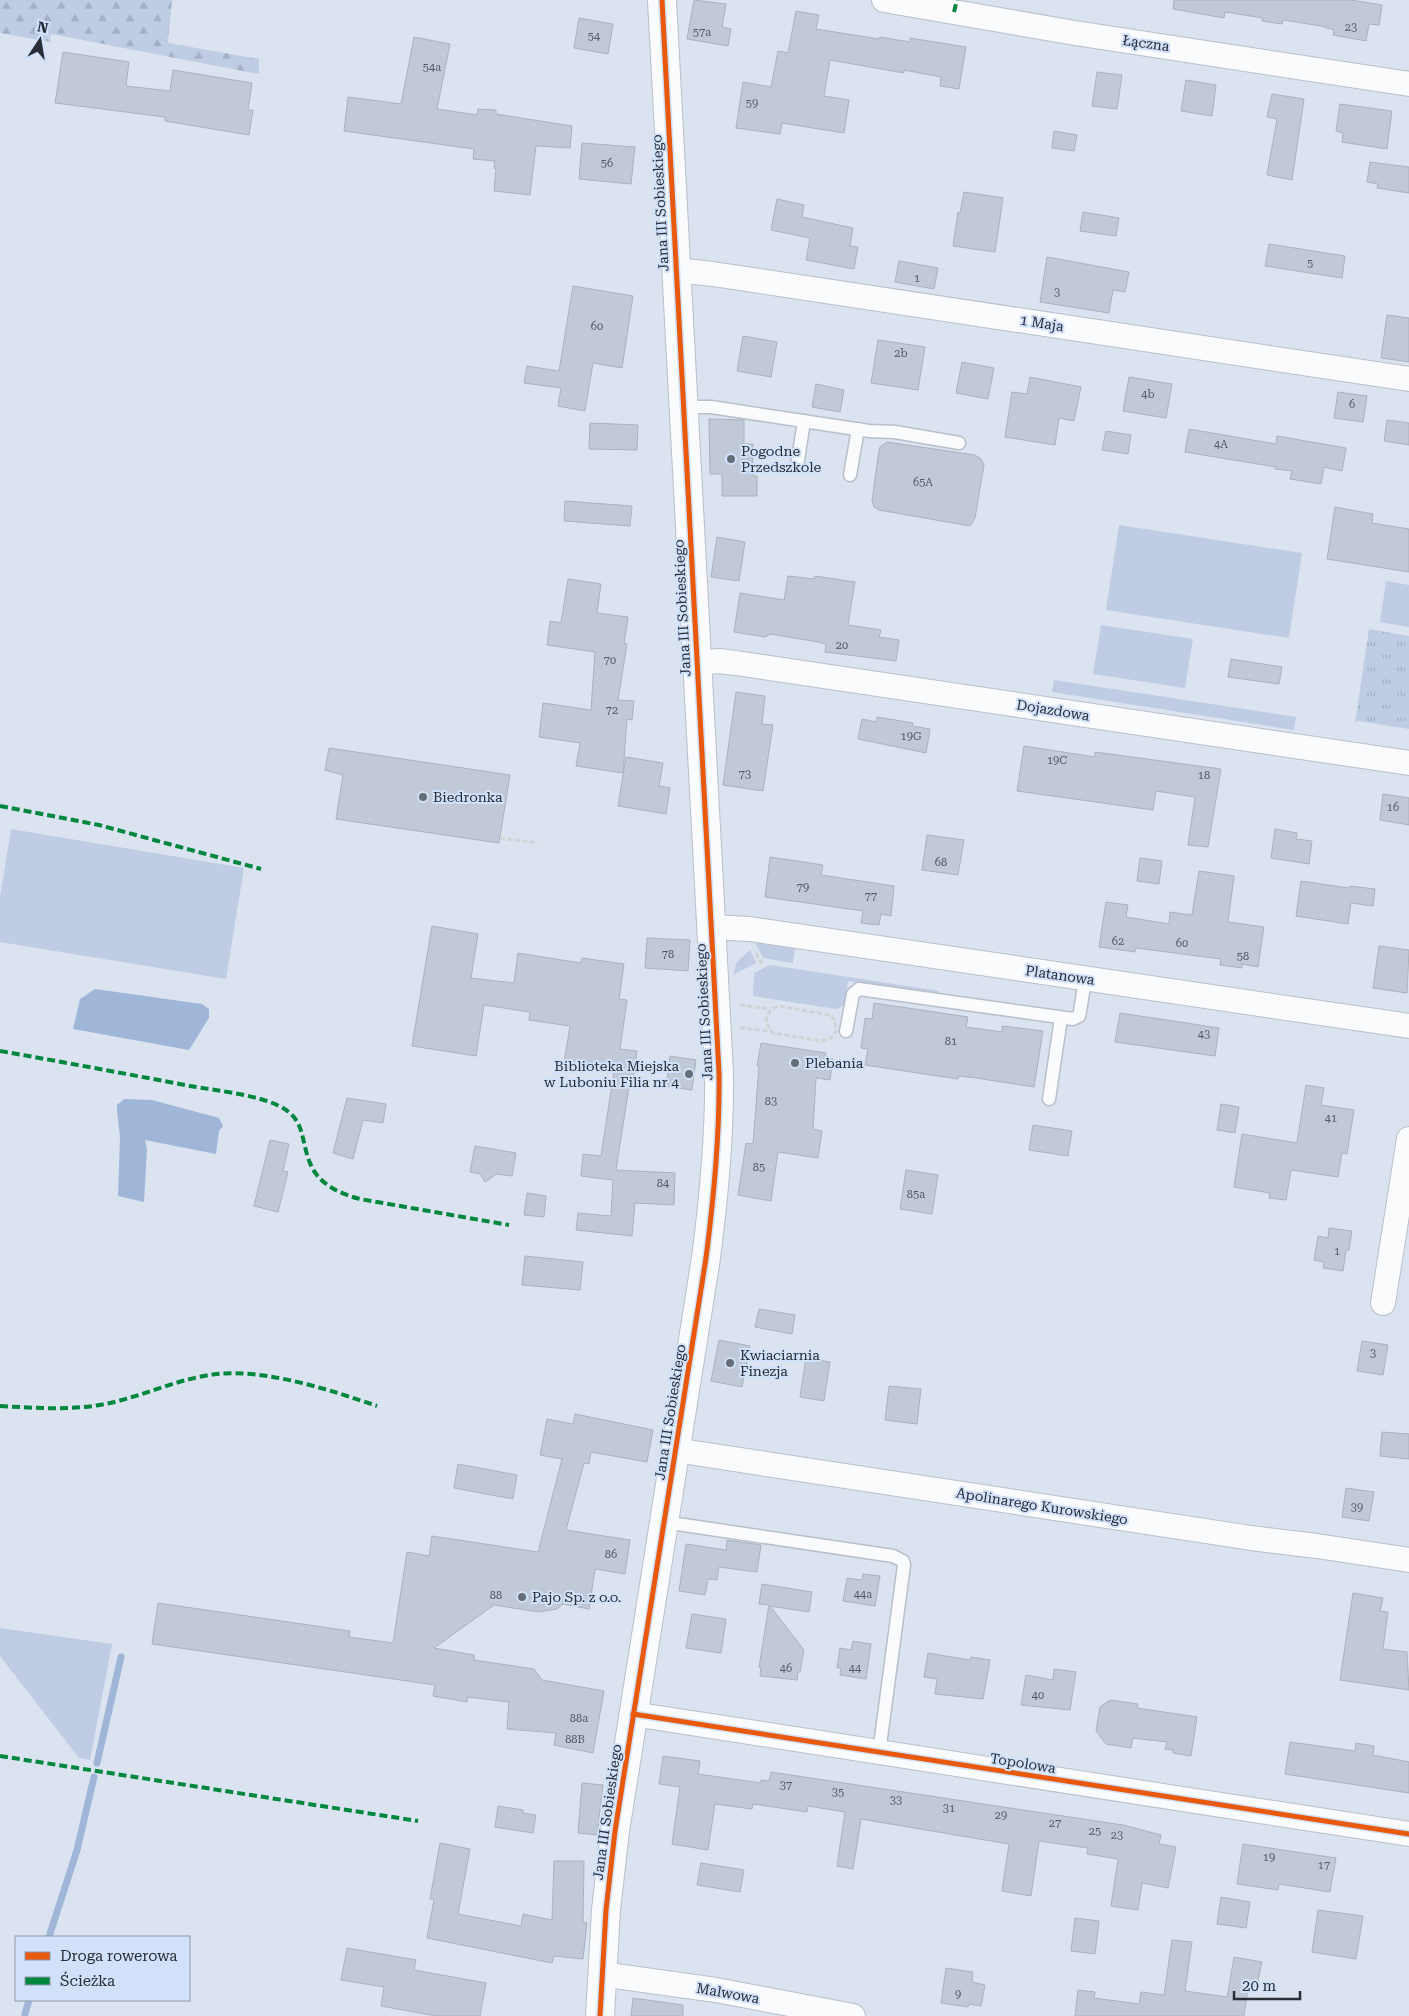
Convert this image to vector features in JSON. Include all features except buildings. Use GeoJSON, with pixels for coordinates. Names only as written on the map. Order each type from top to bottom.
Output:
{"type":"FeatureCollection","features":[{"type":"Feature","properties":{"kind":"street","name":"Jana III Sobieskiego"},"geometry":{"type":"LineString","coordinates":[[600,2016],[609,1879],[633,1714],[706,1258],[716,1169],[719,1082],[662,0]]}},
{"type":"Feature","properties":{"kind":"street","name":"Łączna"},"geometry":{"type":"LineString","coordinates":[[884,0],[1075,33],[1409,84]]}},
{"type":"Feature","properties":{"kind":"street","name":"1 Maja"},"geometry":{"type":"LineString","coordinates":[[675,270],[713,274],[1409,379]]}},
{"type":"Feature","properties":{"kind":"street","name":"Dojazdowa"},"geometry":{"type":"LineString","coordinates":[[697,663],[718,661],[1409,763]]}},
{"type":"Feature","properties":{"kind":"street","name":"Platanowa"},"geometry":{"type":"LineString","coordinates":[[711,927],[750,929],[1409,1026]]}},
{"type":"Feature","properties":{"kind":"street"},"geometry":{"type":"LineString","coordinates":[[1383,1303],[1409,1139]]}},
{"type":"Feature","properties":{"kind":"street","name":"Apolinarego Kurowskiego"},"geometry":{"type":"LineString","coordinates":[[675,1450],[1232,1535],[1409,1560]]}},
{"type":"Feature","properties":{"kind":"street","name":"Topolowa"},"geometry":{"type":"LineString","coordinates":[[633,1714],[1409,1834]]}},
{"type":"Feature","properties":{"kind":"street","name":"Malwowa"},"geometry":{"type":"LineString","coordinates":[[602,1974],[716,1990],[853,2016]]}},
{"type":"Feature","properties":{"kind":"lane"},"geometry":{"type":"LineString","coordinates":[[683,407],[711,407],[858,429],[895,432],[958,443]]}},
{"type":"Feature","properties":{"kind":"lane"},"geometry":{"type":"LineString","coordinates":[[797,466],[804,421]]}},
{"type":"Feature","properties":{"kind":"lane"},"geometry":{"type":"LineString","coordinates":[[850,475],[858,429]]}},
{"type":"Feature","properties":{"kind":"lane"},"geometry":{"type":"LineString","coordinates":[[846,1032],[852,994],[863,989],[1073,1019],[1079,1016],[1085,979]]}},
{"type":"Feature","properties":{"kind":"lane"},"geometry":{"type":"LineString","coordinates":[[1049,1099],[1061,1018]]}},
{"type":"Feature","properties":{"kind":"lane"},"geometry":{"type":"LineString","coordinates":[[664,1522],[893,1556],[903,1561],[879,1753]]}},
{"type":"Feature","properties":{"kind":"path"},"geometry":{"type":"LineString","coordinates":[[500,838],[538,843]]}},
{"type":"Feature","properties":{"kind":"path"},"geometry":{"type":"LineString","coordinates":[[732,1004],[772,1010]]}},
{"type":"Feature","properties":{"kind":"path"},"geometry":{"type":"LineString","coordinates":[[733,1027],[771,1031],[778,1034],[822,1041],[831,1038],[837,1028],[835,1020],[825,1014],[780,1006],[768,1014],[766,1022],[771,1031]]}},
{"type":"Feature","properties":{"kind":"green space"},"geometry":{"type":"Polygon","coordinates":[[[0,0],[172,0],[168,43],[259,59],[259,74],[51,34],[50,42],[0,33],[0,0]]]}},
{"type":"Feature","properties":{"kind":"green space"},"geometry":{"type":"Polygon","coordinates":[[[1119,525],[1302,553],[1289,638],[1106,610],[1119,525]]]}},
{"type":"Feature","properties":{"kind":"green space"},"geometry":{"type":"Polygon","coordinates":[[[1386,581],[1409,585],[1409,627],[1380,622],[1386,581]]]}},
{"type":"Feature","properties":{"kind":"green space"},"geometry":{"type":"Polygon","coordinates":[[[1101,625],[1193,639],[1185,688],[1093,674],[1101,625]]]}},
{"type":"Feature","properties":{"kind":"green space"},"geometry":{"type":"Polygon","coordinates":[[[1369,629],[1409,636],[1409,729],[1359,721],[1355,723],[1369,629]]]}},
{"type":"Feature","properties":{"kind":"green space"},"geometry":{"type":"Polygon","coordinates":[[[1054,680],[1296,717],[1294,730],[1052,692],[1054,680]]]}},
{"type":"Feature","properties":{"kind":"green space"},"geometry":{"type":"Polygon","coordinates":[[[11,829],[244,868],[226,979],[0,942],[0,898],[11,829]]]}},
{"type":"Feature","properties":{"kind":"green space"},"geometry":{"type":"Polygon","coordinates":[[[755,942],[795,947],[793,963],[763,958],[755,942]]]}},
{"type":"Feature","properties":{"kind":"green space"},"geometry":{"type":"Polygon","coordinates":[[[750,950],[756,963],[733,975],[737,962],[750,950]]]}},
{"type":"Feature","properties":{"kind":"green space"},"geometry":{"type":"Polygon","coordinates":[[[770,965],[939,991],[938,994],[848,981],[844,1005],[836,1009],[753,996],[754,973],[770,965]]]}},
{"type":"Feature","properties":{"kind":"green space"},"geometry":{"type":"Polygon","coordinates":[[[0,1628],[112,1644],[90,1760],[79,1758],[0,1656],[0,1628]]]}},
{"type":"Feature","properties":{"kind":"shaded area"},"geometry":{"type":"Polygon","coordinates":[[[95,989],[202,1004],[209,1009],[209,1018],[189,1050],[73,1029],[80,999],[95,989]]]}},
{"type":"Feature","properties":{"kind":"shaded area"},"geometry":{"type":"Polygon","coordinates":[[[124,1099],[152,1100],[219,1118],[223,1126],[219,1131],[216,1154],[145,1140],[147,1149],[144,1202],[118,1196],[120,1137],[117,1105],[124,1099]]]}},
{"type":"Feature","properties":{"kind":"waterway"},"geometry":{"type":"LineString","coordinates":[[97,1763],[121,1657]]}},
{"type":"Feature","properties":{"kind":"waterway"},"geometry":{"type":"LineString","coordinates":[[49,1936],[77,1850],[94,1777]]}},
{"type":"Feature","properties":{"kind":"waterway"},"geometry":{"type":"LineString","coordinates":[[25,2014],[29,2001]]}},
{"type":"Feature","properties":{"kind":"marked path"},"geometry":{"type":"LineString","coordinates":[[954,12],[957,0]]}},
{"type":"Feature","properties":{"kind":"marked path"},"geometry":{"type":"LineString","coordinates":[[0,806],[99,825],[261,869]]}},
{"type":"Feature","properties":{"kind":"marked path"},"geometry":{"type":"LineString","coordinates":[[0,1051],[236,1093],[270,1102],[288,1111],[294,1117],[301,1130],[310,1163],[318,1177],[330,1187],[360,1199],[509,1225]]}},
{"type":"Feature","properties":{"kind":"marked path"},"geometry":{"type":"LineString","coordinates":[[0,1406],[55,1408],[96,1406],[123,1400],[190,1379],[236,1373],[298,1382],[377,1406]]}},
{"type":"Feature","properties":{"kind":"marked path"},"geometry":{"type":"LineString","coordinates":[[0,1756],[418,1821]]}},
{"type":"Feature","properties":{"kind":"cycle path"},"geometry":{"type":"LineString","coordinates":[[600,2016],[606,1910],[615,1831],[706,1258],[714,1189],[719,1119],[719,1073],[662,0]]}},
{"type":"Feature","properties":{"kind":"cycle path"},"geometry":{"type":"LineString","coordinates":[[633,1714],[1409,1834]]}},
{"type":"Feature","properties":{"kind":"place","name":"Pogodne Przedszkole"},"geometry":{"type":"Point","coordinates":[731,459]}},
{"type":"Feature","properties":{"kind":"place","name":"Biedronka"},"geometry":{"type":"Point","coordinates":[423,797]}},
{"type":"Feature","properties":{"kind":"place","name":"Plebania"},"geometry":{"type":"Point","coordinates":[795,1063]}},
{"type":"Feature","properties":{"kind":"place","name":"Biblioteka Miejska w Luboniu Filia nr 4"},"geometry":{"type":"Point","coordinates":[689,1074]}},
{"type":"Feature","properties":{"kind":"place","name":"Kwiaciarnia Finezja"},"geometry":{"type":"Point","coordinates":[730,1363]}},
{"type":"Feature","properties":{"kind":"place","name":"Pajo Sp. z o.o."},"geometry":{"type":"Point","coordinates":[522,1597]}}]}
